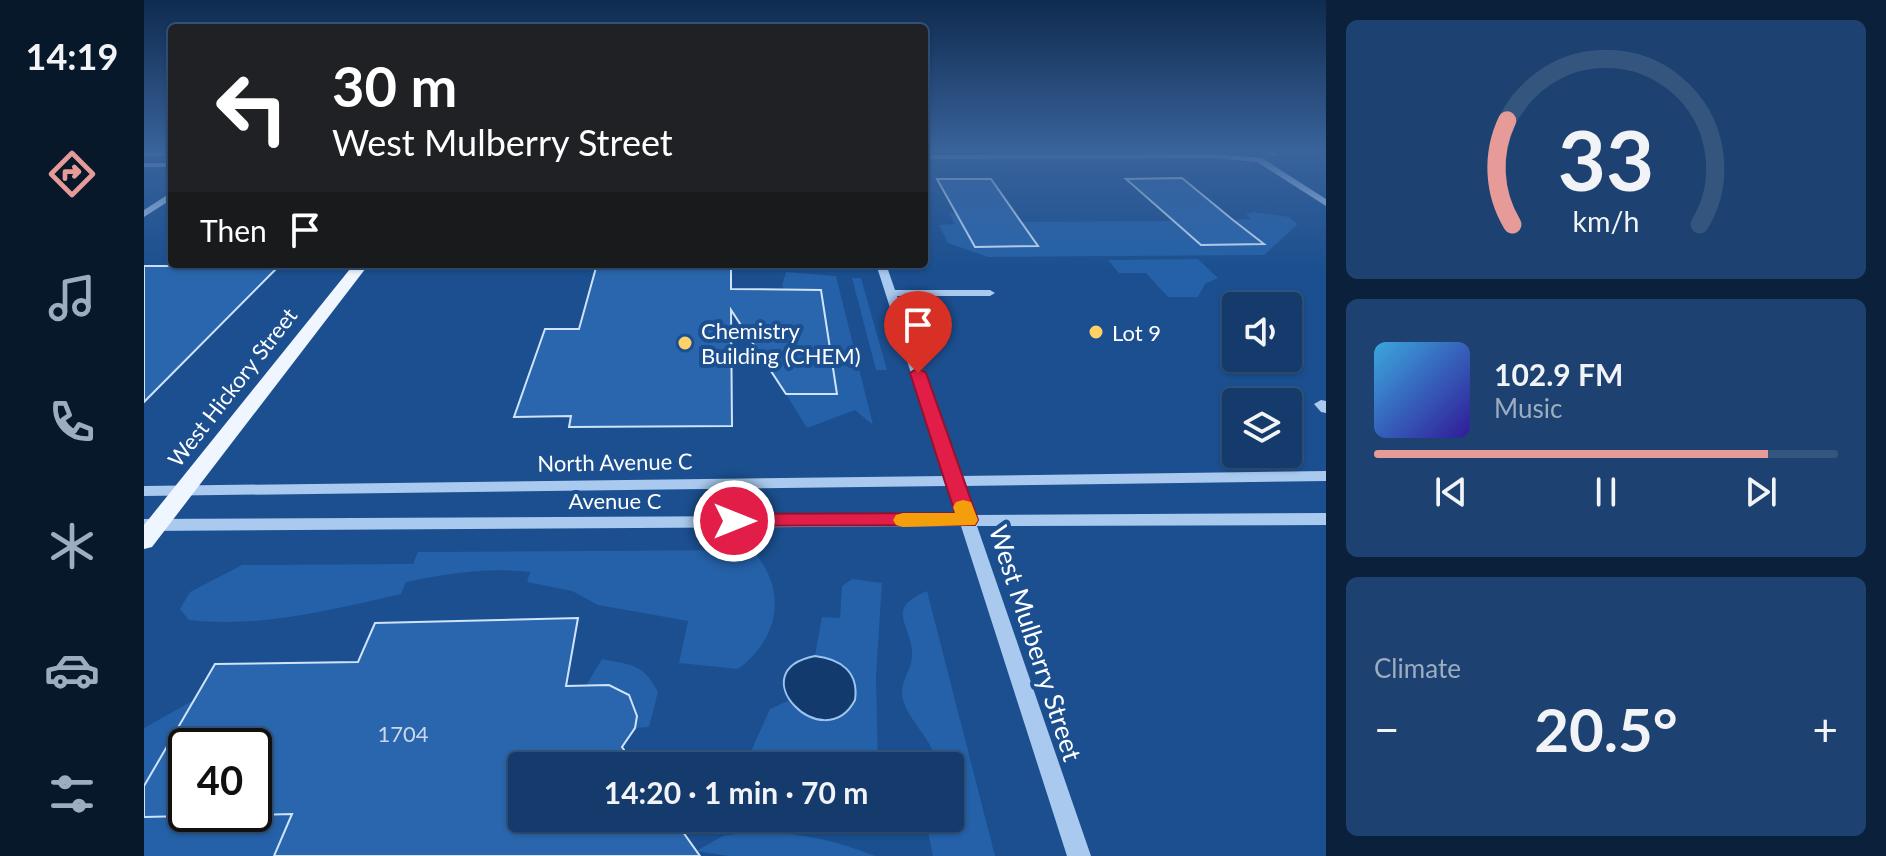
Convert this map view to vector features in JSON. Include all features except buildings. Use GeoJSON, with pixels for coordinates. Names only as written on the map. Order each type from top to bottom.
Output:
{"type":"FeatureCollection","features":[{"type":"Feature","properties":{"kind":"main road","name":"West Hickory Street"},"geometry":{"type":"LineString","coordinates":[[148,530],[184,491],[359,268]]}},
{"type":"Feature","properties":{"kind":"street"},"geometry":{"type":"LineString","coordinates":[[1307,191],[1326,203]]}},
{"type":"Feature","properties":{"kind":"street"},"geometry":{"type":"LineString","coordinates":[[144,214],[168,198]]}},
{"type":"Feature","properties":{"kind":"street","name":"West Mulberry Street"},"geometry":{"type":"LineString","coordinates":[[882,268],[1079,856]]}},
{"type":"Feature","properties":{"kind":"street"},"geometry":{"type":"LineString","coordinates":[[891,293],[990,293]]}},
{"type":"Feature","properties":{"kind":"street","name":"North Avenue C"},"geometry":{"type":"LineString","coordinates":[[144,491],[1326,476]]}},
{"type":"Feature","properties":{"kind":"street","name":"Avenue C"},"geometry":{"type":"LineString","coordinates":[[148,530],[1326,519]]}},
{"type":"Feature","properties":{"kind":"shaded area"},"geometry":{"type":"Polygon","coordinates":[[[1253,212],[1289,217],[1298,224],[1264,255],[988,257],[948,243],[939,225],[955,224],[949,213],[956,213],[976,247],[1037,246],[1020,222],[1176,221],[1202,245],[1263,244],[1233,220],[1251,219],[1246,214],[1253,212]]]}},
{"type":"Feature","properties":{"kind":"shaded area"},"geometry":{"type":"Polygon","coordinates":[[[1198,259],[1218,278],[1205,284],[1198,297],[1168,297],[1146,273],[1119,273],[1108,260],[1198,259]]]}},
{"type":"Feature","properties":{"kind":"shaded area"},"geometry":{"type":"Polygon","coordinates":[[[786,272],[836,276],[873,425],[855,410],[807,428],[786,394],[837,393],[821,291],[784,290],[782,285],[786,272]]]}},
{"type":"Feature","properties":{"kind":"shaded area"},"geometry":{"type":"Polygon","coordinates":[[[852,278],[861,278],[887,370],[876,370],[852,278]]]}},
{"type":"Feature","properties":{"kind":"shaded area"},"geometry":{"type":"Polygon","coordinates":[[[752,550],[771,581],[774,612],[763,643],[738,669],[679,663],[688,621],[598,605],[572,591],[527,582],[530,572],[483,571],[421,579],[406,582],[401,594],[270,620],[189,620],[180,609],[190,592],[242,565],[413,564],[418,552],[752,550]]]}},
{"type":"Feature","properties":{"kind":"shaded area"},"geometry":{"type":"Polygon","coordinates":[[[852,579],[882,583],[876,676],[878,752],[751,752],[770,709],[788,701],[802,712],[818,718],[834,717],[850,709],[827,658],[815,656],[822,617],[840,618],[842,586],[852,579]]]}},
{"type":"Feature","properties":{"kind":"shaded area"},"geometry":{"type":"Polygon","coordinates":[[[927,591],[995,856],[933,856],[930,832],[964,832],[964,752],[933,752],[903,700],[904,681],[912,652],[903,610],[914,598],[927,591]]]}},
{"type":"Feature","properties":{"kind":"shaded area"},"geometry":{"type":"Polygon","coordinates":[[[815,656],[833,660],[851,675],[855,700],[841,716],[825,720],[808,716],[794,706],[786,692],[784,678],[793,665],[815,656]]]}},
{"type":"Feature","properties":{"kind":"shaded area"},"geometry":{"type":"Polygon","coordinates":[[[602,659],[635,667],[647,675],[658,692],[649,727],[635,728],[635,705],[619,690],[607,687],[584,689],[602,659]]]}},
{"type":"Feature","properties":{"kind":"shaded area"},"geometry":{"type":"Polygon","coordinates":[[[194,700],[178,728],[168,728],[168,745],[144,786],[144,728],[194,700]]]}},
{"type":"Feature","properties":{"kind":"shaded area"},"geometry":{"type":"Polygon","coordinates":[[[272,814],[292,814],[274,856],[144,856],[144,817],[168,817],[168,832],[272,832],[272,814]]]}},
{"type":"Feature","properties":{"kind":"shaded area"},"geometry":{"type":"Polygon","coordinates":[[[750,832],[783,833],[844,845],[875,856],[729,856],[696,851],[723,836],[750,832]]]}},
{"type":"Feature","properties":{"kind":"slow traffic"},"geometry":{"type":"LineString","coordinates":[[903,520],[968,520],[963,507]]}},
{"type":"Feature","properties":{"kind":"place","name":"Lot 9"},"geometry":{"type":"Point","coordinates":[1096,332]}},
{"type":"Feature","properties":{"kind":"place","name":"Chemistry Building (CHEM)"},"geometry":{"type":"Point","coordinates":[685,343]}},
{"type":"Feature","properties":{"kind":"route"},"geometry":{"type":"LineString","coordinates":[[734,521],[968,520],[918,373]]}}]}
